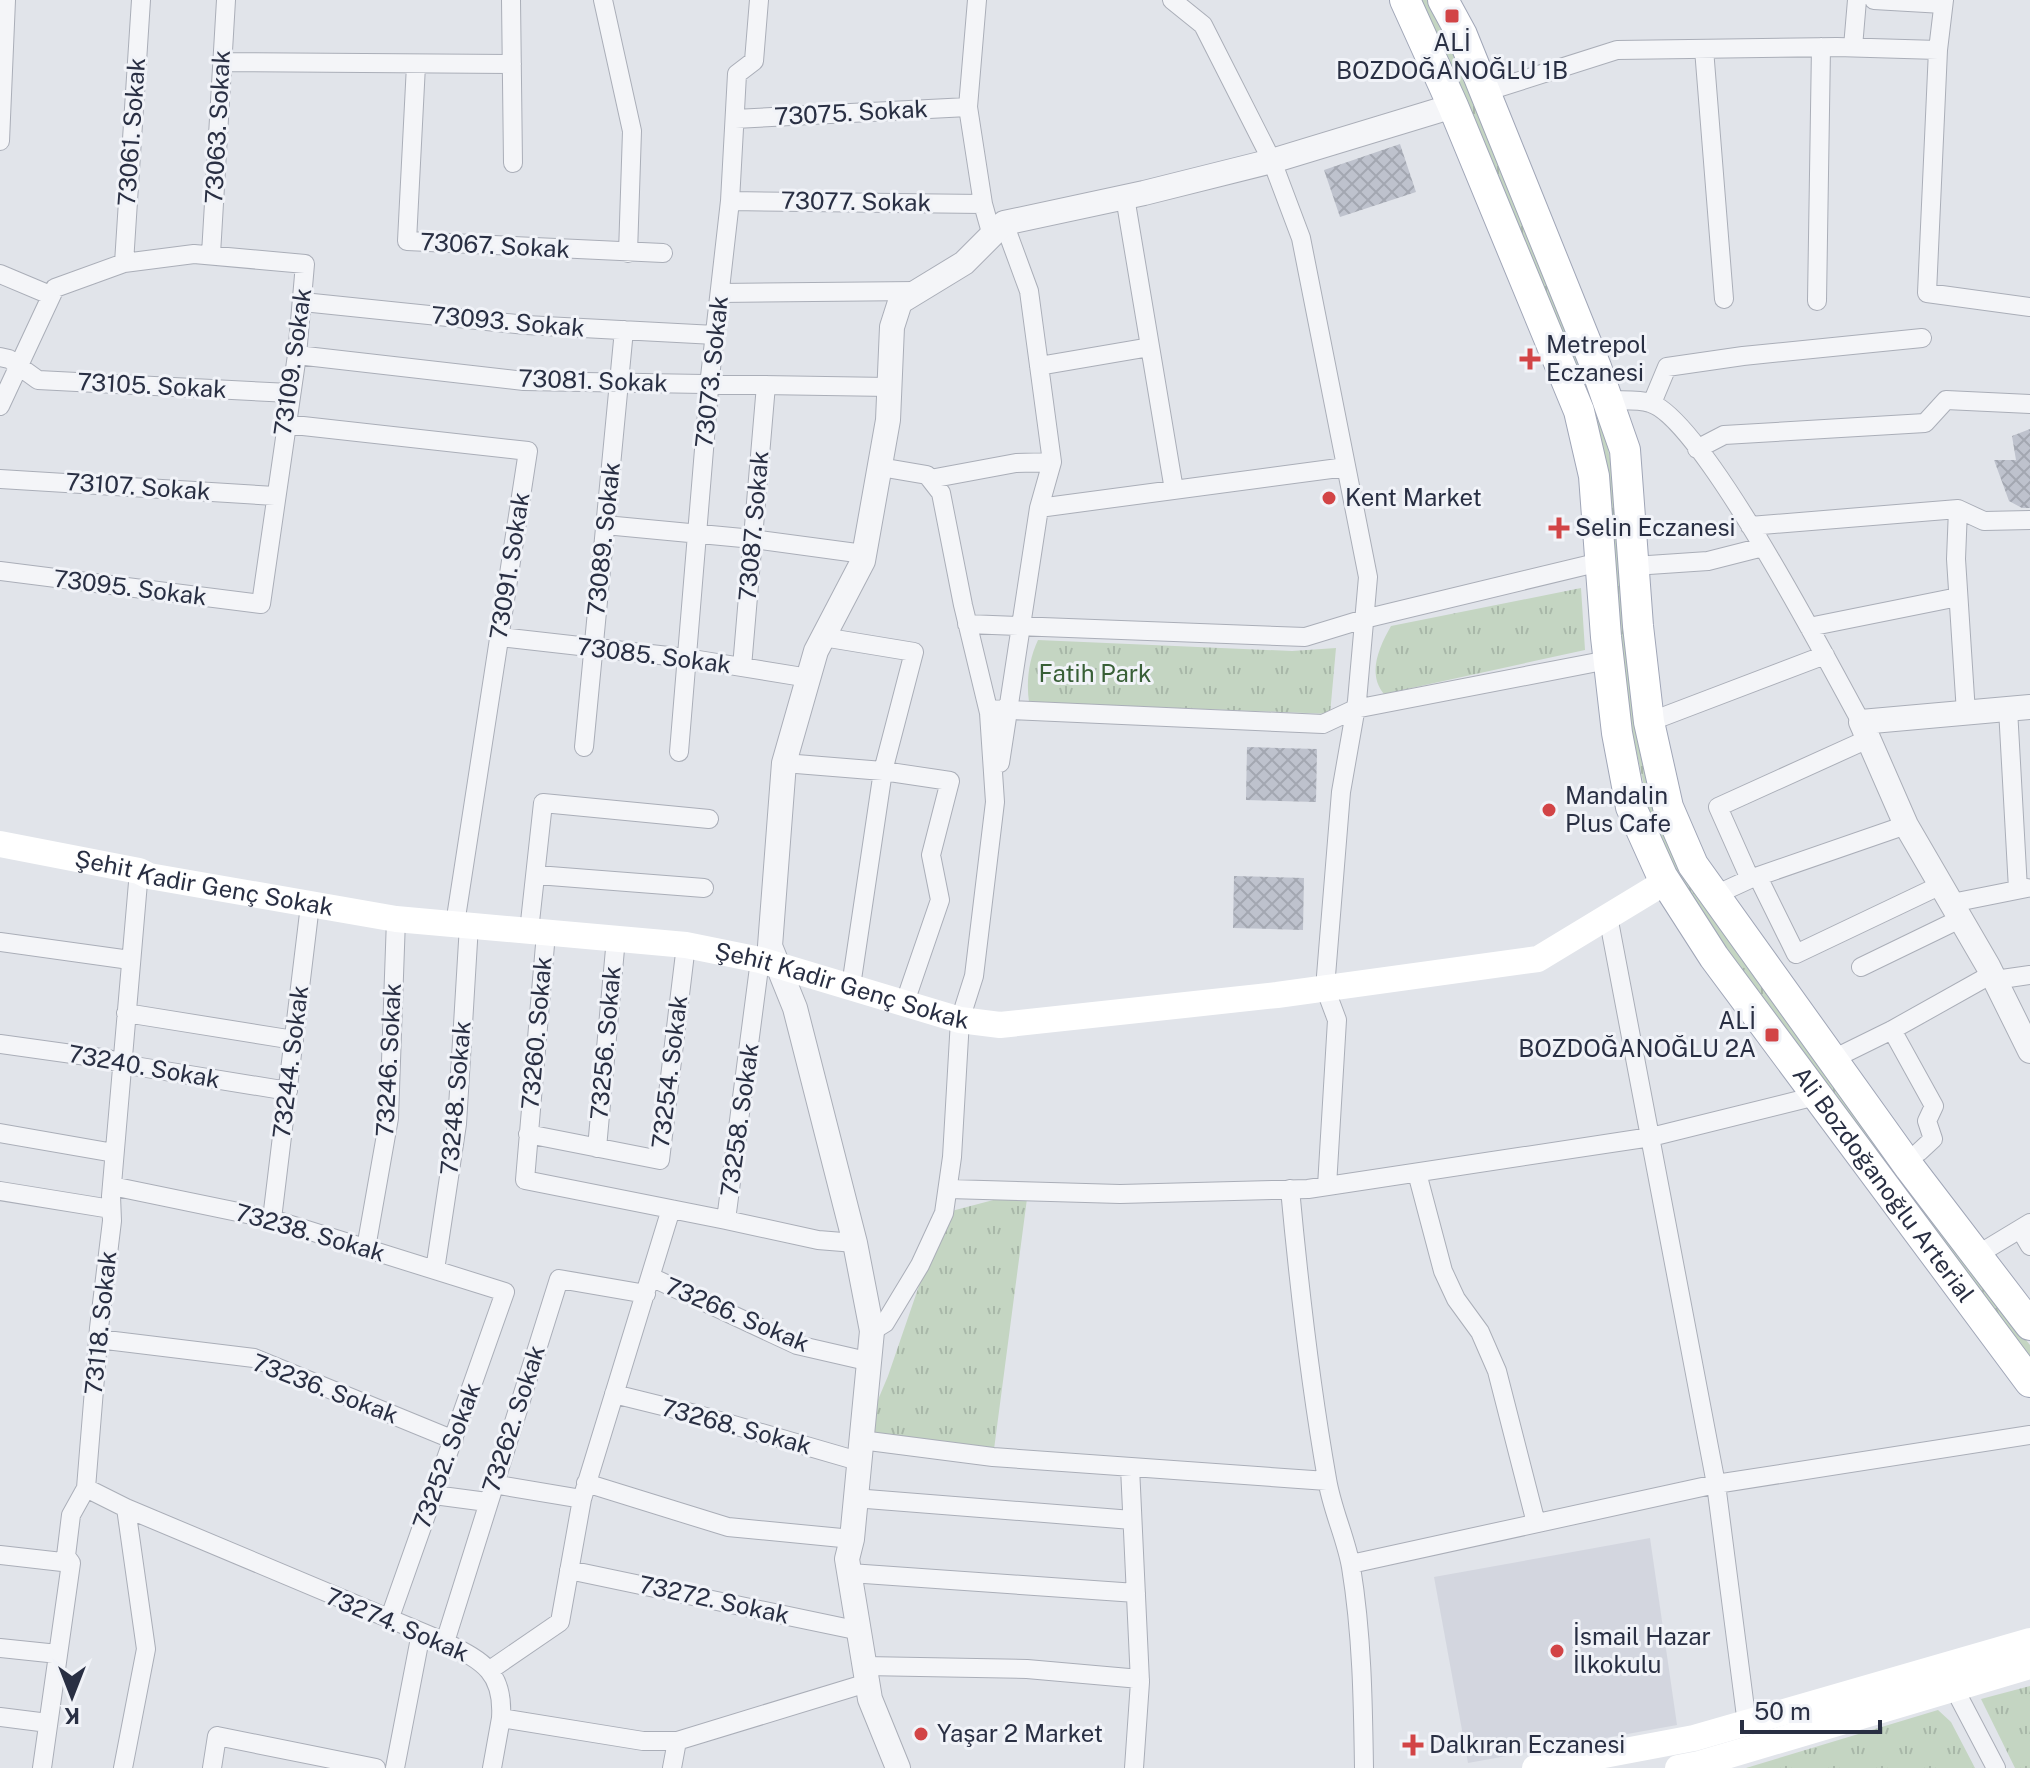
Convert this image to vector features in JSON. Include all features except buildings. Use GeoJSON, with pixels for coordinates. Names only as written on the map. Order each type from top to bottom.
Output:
{"type":"FeatureCollection","features":[{"type":"Feature","properties":{"kind":"main road","name":"Ali Bozdoğanoğlu Arterial"},"geometry":{"type":"LineString","coordinates":[[1405,0],[1453,106],[1579,411],[1594,476],[1608,660],[1631,807],[1665,882],[1714,957],[2030,1382]]}},
{"type":"Feature","properties":{"kind":"main road","name":"Ali Bozdoğanoğlu Arterial"},"geometry":{"type":"LineString","coordinates":[[1443,0],[1462,35],[1608,400],[1625,450],[1649,722],[1668,807],[1693,865],[1831,1060],[2030,1325]]}},
{"type":"Feature","properties":{"kind":"main road","name":"Şehit Kadir Genç Sokak"},"geometry":{"type":"LineString","coordinates":[[0,844],[139,871],[149,876],[396,919],[686,945],[768,962],[960,1020],[1000,1025],[1325,988],[1538,959],[1665,882]]}},
{"type":"Feature","properties":{"kind":"main road"},"geometry":{"type":"LineString","coordinates":[[1535,1768],[1694,1738],[2030,1641]]}},
{"type":"Feature","properties":{"kind":"main road"},"geometry":{"type":"LineString","coordinates":[[1692,1767],[2030,1666]]}},
{"type":"Feature","properties":{"kind":"street"},"geometry":{"type":"LineString","coordinates":[[0,141],[6,0]]}},
{"type":"Feature","properties":{"kind":"street","name":"73061. Sokak"},"geometry":{"type":"LineString","coordinates":[[124,263],[141,0]]}},
{"type":"Feature","properties":{"kind":"street","name":"73063. Sokak"},"geometry":{"type":"LineString","coordinates":[[211,254],[226,0]]}},
{"type":"Feature","properties":{"kind":"street"},"geometry":{"type":"LineString","coordinates":[[511,0],[513,163]]}},
{"type":"Feature","properties":{"kind":"street"},"geometry":{"type":"LineString","coordinates":[[603,0],[632,131],[628,253]]}},
{"type":"Feature","properties":{"kind":"street","name":"73073. Sokak"},"geometry":{"type":"LineString","coordinates":[[679,752],[710,384],[730,201],[737,74],[754,61],[759,0]]}},
{"type":"Feature","properties":{"kind":"street"},"geometry":{"type":"LineString","coordinates":[[872,1331],[885,1323],[920,1265],[944,1213],[949,1189],[960,1020],[974,976],[1008,709],[1039,508],[1052,462],[1029,291],[983,204],[968,107],[977,0]]}},
{"type":"Feature","properties":{"kind":"street"},"geometry":{"type":"LineString","coordinates":[[1172,0],[1203,25],[1272,161],[1301,238],[1368,577],[1355,709],[1341,792],[1325,988],[1337,1020],[1327,1186]]}},
{"type":"Feature","properties":{"kind":"street"},"geometry":{"type":"LineString","coordinates":[[1853,47],[1857,0]]}},
{"type":"Feature","properties":{"kind":"street"},"geometry":{"type":"LineString","coordinates":[[1874,0],[1944,2],[1938,50],[1927,293],[2030,307]]}},
{"type":"Feature","properties":{"kind":"street"},"geometry":{"type":"LineString","coordinates":[[1485,92],[1617,50],[1821,47],[1938,50]]}},
{"type":"Feature","properties":{"kind":"street"},"geometry":{"type":"LineString","coordinates":[[1817,301],[1821,47]]}},
{"type":"Feature","properties":{"kind":"street"},"geometry":{"type":"LineString","coordinates":[[1704,49],[1724,299]]}},
{"type":"Feature","properties":{"kind":"street"},"geometry":{"type":"LineString","coordinates":[[222,62],[512,64]]}},
{"type":"Feature","properties":{"kind":"street","name":"73067. Sokak"},"geometry":{"type":"LineString","coordinates":[[416,65],[407,241],[663,253]]}},
{"type":"Feature","properties":{"kind":"street"},"geometry":{"type":"LineString","coordinates":[[898,1768],[870,1699],[847,1559],[852,1539],[872,1331],[855,1243],[795,1008],[768,962],[784,763],[816,651],[864,554],[888,420],[892,327],[900,302],[964,263],[998,230],[1272,161],[1453,106]]}},
{"type":"Feature","properties":{"kind":"street","name":"73075. Sokak"},"geometry":{"type":"LineString","coordinates":[[735,119],[968,107]]}},
{"type":"Feature","properties":{"kind":"street"},"geometry":{"type":"LineString","coordinates":[[1125,197],[1174,490]]}},
{"type":"Feature","properties":{"kind":"street","name":"73077. Sokak"},"geometry":{"type":"LineString","coordinates":[[730,201],[983,204]]}},
{"type":"Feature","properties":{"kind":"street","name":"73109. Sokak"},"geometry":{"type":"LineString","coordinates":[[50,295],[55,288],[124,263],[211,254],[305,264],[297,355],[261,604]]}},
{"type":"Feature","properties":{"kind":"street"},"geometry":{"type":"LineString","coordinates":[[0,274],[50,295],[0,406]]}},
{"type":"Feature","properties":{"kind":"street"},"geometry":{"type":"LineString","coordinates":[[720,293],[918,291]]}},
{"type":"Feature","properties":{"kind":"street","name":"73093. Sokak"},"geometry":{"type":"LineString","coordinates":[[303,302],[526,325],[715,335]]}},
{"type":"Feature","properties":{"kind":"street","name":"73089. Sokak"},"geometry":{"type":"LineString","coordinates":[[584,747],[624,330]]}},
{"type":"Feature","properties":{"kind":"street"},"geometry":{"type":"LineString","coordinates":[[1652,403],[1667,367],[1922,338]]}},
{"type":"Feature","properties":{"kind":"street"},"geometry":{"type":"LineString","coordinates":[[1039,366],[1150,347]]}},
{"type":"Feature","properties":{"kind":"street","name":"73081. Sokak"},"geometry":{"type":"LineString","coordinates":[[297,355],[524,381],[889,387]]}},
{"type":"Feature","properties":{"kind":"street","name":"73105. Sokak"},"geometry":{"type":"LineString","coordinates":[[0,357],[38,380],[290,393]]}},
{"type":"Feature","properties":{"kind":"street","name":"73087. Sokak"},"geometry":{"type":"LineString","coordinates":[[742,667],[766,385]]}},
{"type":"Feature","properties":{"kind":"street"},"geometry":{"type":"LineString","coordinates":[[1608,400],[1652,403],[1680,424],[1750,526],[1825,655],[1864,731],[1906,825],[1994,977],[2030,1051]]}},
{"type":"Feature","properties":{"kind":"street"},"geometry":{"type":"LineString","coordinates":[[1697,449],[1724,435],[1925,423],[1946,400],[2030,404]]}},
{"type":"Feature","properties":{"kind":"street","name":"73091. Sokak"},"geometry":{"type":"LineString","coordinates":[[285,424],[528,451],[462,924]]}},
{"type":"Feature","properties":{"kind":"street"},"geometry":{"type":"LineString","coordinates":[[930,479],[1016,463],[1052,462]]}},
{"type":"Feature","properties":{"kind":"street"},"geometry":{"type":"LineString","coordinates":[[880,467],[927,475],[941,493],[967,624],[988,709],[995,797]]}},
{"type":"Feature","properties":{"kind":"street"},"geometry":{"type":"LineString","coordinates":[[1039,508],[1346,467]]}},
{"type":"Feature","properties":{"kind":"street","name":"73107. Sokak"},"geometry":{"type":"LineString","coordinates":[[0,479],[275,496]]}},
{"type":"Feature","properties":{"kind":"street"},"geometry":{"type":"LineString","coordinates":[[1750,526],[1958,509],[1984,521],[2030,520]]}},
{"type":"Feature","properties":{"kind":"street"},"geometry":{"type":"LineString","coordinates":[[1958,509],[1956,559],[1966,713]]}},
{"type":"Feature","properties":{"kind":"street"},"geometry":{"type":"LineString","coordinates":[[605,525],[697,532],[864,554]]}},
{"type":"Feature","properties":{"kind":"street"},"geometry":{"type":"LineString","coordinates":[[1634,566],[1708,561],[1763,547]]}},
{"type":"Feature","properties":{"kind":"street"},"geometry":{"type":"LineString","coordinates":[[967,624],[1305,637],[1364,619],[1600,562]]}},
{"type":"Feature","properties":{"kind":"street","name":"73095. Sokak"},"geometry":{"type":"LineString","coordinates":[[0,571],[261,604]]}},
{"type":"Feature","properties":{"kind":"street"},"geometry":{"type":"LineString","coordinates":[[1809,627],[1958,597]]}},
{"type":"Feature","properties":{"kind":"street","name":"73085. Sokak"},"geometry":{"type":"LineString","coordinates":[[500,637],[686,658],[809,678]]}},
{"type":"Feature","properties":{"kind":"street"},"geometry":{"type":"LineString","coordinates":[[823,637],[914,652],[883,771],[851,986]]}},
{"type":"Feature","properties":{"kind":"street"},"geometry":{"type":"LineString","coordinates":[[1649,722],[1825,655]]}},
{"type":"Feature","properties":{"kind":"street"},"geometry":{"type":"LineString","coordinates":[[988,709],[1323,724],[1355,709],[1608,660]]}},
{"type":"Feature","properties":{"kind":"street"},"geometry":{"type":"LineString","coordinates":[[2019,708],[2024,888],[1951,902],[1796,954],[1718,807],[1864,731],[1966,713],[2019,708]]}},
{"type":"Feature","properties":{"kind":"street"},"geometry":{"type":"LineString","coordinates":[[784,763],[883,771],[950,781],[931,855],[940,900],[905,1002]]}},
{"type":"Feature","properties":{"kind":"street","name":"73260. Sokak"},"geometry":{"type":"LineString","coordinates":[[528,1134],[538,932],[537,875],[543,803],[709,819]]}},
{"type":"Feature","properties":{"kind":"street"},"geometry":{"type":"LineString","coordinates":[[1713,896],[1754,878],[1906,825]]}},
{"type":"Feature","properties":{"kind":"street","name":"73118. Sokak"},"geometry":{"type":"LineString","coordinates":[[42,1768],[71,1563],[66,1556],[71,1515],[86,1488],[139,871]]}},
{"type":"Feature","properties":{"kind":"street"},"geometry":{"type":"LineString","coordinates":[[537,875],[704,888]]}},
{"type":"Feature","properties":{"kind":"street"},"geometry":{"type":"LineString","coordinates":[[1861,967],[1951,902]]}},
{"type":"Feature","properties":{"kind":"street","name":"73244. Sokak"},"geometry":{"type":"LineString","coordinates":[[272,1219],[310,905]]}},
{"type":"Feature","properties":{"kind":"street"},"geometry":{"type":"LineString","coordinates":[[1608,916],[1716,1484],[1747,1724]]}},
{"type":"Feature","properties":{"kind":"street","name":"73246. Sokak"},"geometry":{"type":"LineString","coordinates":[[366,1248],[389,1118],[396,919]]}},
{"type":"Feature","properties":{"kind":"street","name":"73248. Sokak"},"geometry":{"type":"LineString","coordinates":[[435,1270],[457,1124],[462,924]]}},
{"type":"Feature","properties":{"kind":"street","name":"73256. Sokak"},"geometry":{"type":"LineString","coordinates":[[597,1148],[616,938]]}},
{"type":"Feature","properties":{"kind":"street"},"geometry":{"type":"LineString","coordinates":[[0,942],[130,960]]}},
{"type":"Feature","properties":{"kind":"street","name":"73254. Sokak"},"geometry":{"type":"LineString","coordinates":[[528,1134],[660,1160],[686,945]]}},
{"type":"Feature","properties":{"kind":"street","name":"73258. Sokak"},"geometry":{"type":"LineString","coordinates":[[528,1134],[525,1180],[726,1220],[768,962]]}},
{"type":"Feature","properties":{"kind":"street"},"geometry":{"type":"LineString","coordinates":[[1831,1060],[1994,977],[2030,975]]}},
{"type":"Feature","properties":{"kind":"street"},"geometry":{"type":"LineString","coordinates":[[126,1013],[294,1040]]}},
{"type":"Feature","properties":{"kind":"street"},"geometry":{"type":"LineString","coordinates":[[1892,1030],[1934,1106],[1927,1121],[1933,1139],[1919,1152]]}},
{"type":"Feature","properties":{"kind":"street","name":"73240. Sokak"},"geometry":{"type":"LineString","coordinates":[[0,1044],[108,1059],[122,1064],[288,1091]]}},
{"type":"Feature","properties":{"kind":"street"},"geometry":{"type":"LineString","coordinates":[[949,1189],[1120,1194],[1327,1186],[1651,1137],[1816,1096]]}},
{"type":"Feature","properties":{"kind":"street"},"geometry":{"type":"LineString","coordinates":[[0,1133],[114,1153]]}},
{"type":"Feature","properties":{"kind":"street"},"geometry":{"type":"LineString","coordinates":[[1417,1173],[1443,1271],[1456,1299],[1480,1332],[1497,1371],[1536,1523]]}},
{"type":"Feature","properties":{"kind":"street","name":"73238. Sokak"},"geometry":{"type":"LineString","coordinates":[[112,1186],[272,1219],[505,1292]]}},
{"type":"Feature","properties":{"kind":"street"},"geometry":{"type":"LineString","coordinates":[[1290,1189],[1299,1282],[1327,1481],[1335,1518],[1351,1564],[1363,1662],[1364,1768]]}},
{"type":"Feature","properties":{"kind":"street"},"geometry":{"type":"LineString","coordinates":[[0,1191],[111,1209]]}},
{"type":"Feature","properties":{"kind":"street"},"geometry":{"type":"LineString","coordinates":[[490,1670],[560,1622],[584,1491],[671,1209]]}},
{"type":"Feature","properties":{"kind":"street"},"geometry":{"type":"LineString","coordinates":[[726,1220],[818,1240],[855,1243]]}},
{"type":"Feature","properties":{"kind":"street"},"geometry":{"type":"LineString","coordinates":[[1977,1255],[2025,1226],[2030,1246]]}},
{"type":"Feature","properties":{"kind":"street","name":"73262. Sokak"},"geometry":{"type":"LineString","coordinates":[[445,1642],[559,1279],[648,1286]]}},
{"type":"Feature","properties":{"kind":"street","name":"73266. Sokak"},"geometry":{"type":"LineString","coordinates":[[648,1286],[797,1345],[871,1362]]}},
{"type":"Feature","properties":{"kind":"street","name":"73252. Sokak"},"geometry":{"type":"LineString","coordinates":[[389,1620],[505,1292]]}},
{"type":"Feature","properties":{"kind":"street","name":"73236. Sokak"},"geometry":{"type":"LineString","coordinates":[[98,1339],[254,1358],[454,1440]]}},
{"type":"Feature","properties":{"kind":"street","name":"73268. Sokak"},"geometry":{"type":"LineString","coordinates":[[614,1394],[860,1450],[1327,1481]]}},
{"type":"Feature","properties":{"kind":"street"},"geometry":{"type":"LineString","coordinates":[[1351,1564],[1716,1484],[2030,1435]]}},
{"type":"Feature","properties":{"kind":"street"},"geometry":{"type":"LineString","coordinates":[[1130,1467],[1140,1679],[1134,1768]]}},
{"type":"Feature","properties":{"kind":"street","name":"73274. Sokak"},"geometry":{"type":"LineString","coordinates":[[86,1488],[476,1658],[490,1670],[500,1692],[501,1718]]}},
{"type":"Feature","properties":{"kind":"street"},"geometry":{"type":"LineString","coordinates":[[434,1495],[584,1491],[728,1527],[852,1539]]}},
{"type":"Feature","properties":{"kind":"street"},"geometry":{"type":"LineString","coordinates":[[854,1498],[1132,1520]]}},
{"type":"Feature","properties":{"kind":"street"},"geometry":{"type":"LineString","coordinates":[[123,1768],[146,1649],[126,1508]]}},
{"type":"Feature","properties":{"kind":"street"},"geometry":{"type":"LineString","coordinates":[[0,1555],[71,1563]]}},
{"type":"Feature","properties":{"kind":"street","name":"73272. Sokak"},"geometry":{"type":"LineString","coordinates":[[569,1570],[860,1631]]}},
{"type":"Feature","properties":{"kind":"street"},"geometry":{"type":"LineString","coordinates":[[850,1573],[1136,1593]]}},
{"type":"Feature","properties":{"kind":"street"},"geometry":{"type":"LineString","coordinates":[[395,1768],[421,1633]]}},
{"type":"Feature","properties":{"kind":"street"},"geometry":{"type":"LineString","coordinates":[[0,1648],[58,1654]]}},
{"type":"Feature","properties":{"kind":"street"},"geometry":{"type":"LineString","coordinates":[[492,1768],[501,1718],[643,1741],[677,1741],[866,1674],[1027,1669],[1140,1679]]}},
{"type":"Feature","properties":{"kind":"street"},"geometry":{"type":"LineString","coordinates":[[1954,1688],[1996,1768]]}},
{"type":"Feature","properties":{"kind":"street"},"geometry":{"type":"LineString","coordinates":[[0,1717],[48,1723]]}},
{"type":"Feature","properties":{"kind":"street"},"geometry":{"type":"LineString","coordinates":[[212,1768],[217,1736],[376,1768]]}},
{"type":"Feature","properties":{"kind":"street"},"geometry":{"type":"LineString","coordinates":[[672,1768],[677,1741]]}},
{"type":"Feature","properties":{"kind":"shaded area","name":"İsmail Hazar İlkokulu"},"geometry":{"type":"Polygon","coordinates":[[[1650,1538],[1677,1725],[1468,1763],[1434,1577],[1650,1538]]]}},
{"type":"Feature","properties":{"kind":"green space"},"geometry":{"type":"Polygon","coordinates":[[[1420,0],[1427,0],[1449,40],[1602,419],[1676,859],[1704,907],[1958,1254],[2030,1345],[2030,1362],[1696,912],[1664,863],[1628,714],[1608,479],[1480,137],[1442,43],[1420,0]]]}},
{"type":"Feature","properties":{"kind":"green space"},"geometry":{"type":"Polygon","coordinates":[[[1581,588],[1585,650],[1384,694],[1379,686],[1377,660],[1391,626],[1581,588]]]}},
{"type":"Feature","properties":{"kind":"green space","name":"Fatih Park"},"geometry":{"type":"Polygon","coordinates":[[[1038,640],[1292,651],[1336,648],[1330,714],[1029,702],[1029,670],[1038,640]]]}},
{"type":"Feature","properties":{"kind":"green space"},"geometry":{"type":"Polygon","coordinates":[[[1028,1191],[993,1457],[861,1440],[888,1376],[944,1213],[1028,1191]]]}},
{"type":"Feature","properties":{"kind":"green space"},"geometry":{"type":"Polygon","coordinates":[[[2030,1686],[2030,1768],[2015,1768],[1981,1699],[2030,1686]]]}},
{"type":"Feature","properties":{"kind":"green space"},"geometry":{"type":"Polygon","coordinates":[[[1938,1710],[1951,1722],[1975,1768],[1746,1768],[1938,1710]]]}},
{"type":"Feature","properties":{"kind":"place","name":"ALİ BOZDOĞANOĞLU 1B"},"geometry":{"type":"Point","coordinates":[1452,16]}},
{"type":"Feature","properties":{"kind":"place","name":"Metrepol Eczanesi"},"geometry":{"type":"Point","coordinates":[1530,359]}},
{"type":"Feature","properties":{"kind":"place","name":"Kent Market"},"geometry":{"type":"Point","coordinates":[1329,498]}},
{"type":"Feature","properties":{"kind":"place","name":"Selin Eczanesi"},"geometry":{"type":"Point","coordinates":[1559,528]}},
{"type":"Feature","properties":{"kind":"place","name":"Mandalin Plus Cafe"},"geometry":{"type":"Point","coordinates":[1549,810]}},
{"type":"Feature","properties":{"kind":"place","name":"ALİ BOZDOĞANOĞLU 2A"},"geometry":{"type":"Point","coordinates":[1772,1035]}},
{"type":"Feature","properties":{"kind":"place","name":"İsmail Hazar İlkokulu"},"geometry":{"type":"Point","coordinates":[1557,1651]}},
{"type":"Feature","properties":{"kind":"place","name":"Yaşar 2 Market"},"geometry":{"type":"Point","coordinates":[921,1734]}},
{"type":"Feature","properties":{"kind":"place","name":"Dalkıran Eczanesi"},"geometry":{"type":"Point","coordinates":[1413,1745]}}]}
